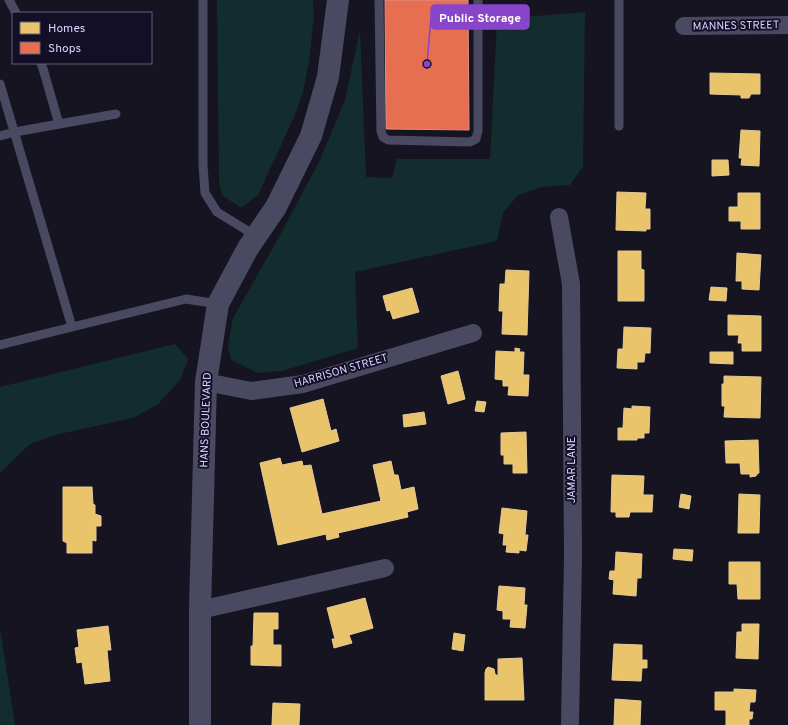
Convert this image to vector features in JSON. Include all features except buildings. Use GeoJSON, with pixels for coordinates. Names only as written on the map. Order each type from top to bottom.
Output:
{"type":"FeatureCollection","features":[{"type":"Feature","properties":{"kind":"street","name":"HANS BOULEVARD"},"geometry":{"type":"LineString","coordinates":[[200,725],[200,610],[206,382],[218,304],[248,248],[276,207],[311,136],[328,77],[338,0]]}},
{"type":"Feature","properties":{"kind":"street","name":"MANNES STREET"},"geometry":{"type":"LineString","coordinates":[[684,26],[788,25]]}},
{"type":"Feature","properties":{"kind":"street","name":"JAMAR LANE"},"geometry":{"type":"LineString","coordinates":[[559,217],[571,284],[573,555],[570,725]]}},
{"type":"Feature","properties":{"kind":"street","name":"HARRISON STREET"},"geometry":{"type":"LineString","coordinates":[[206,382],[251,391],[303,384],[473,333]]}},
{"type":"Feature","properties":{"kind":"street"},"geometry":{"type":"LineString","coordinates":[[200,610],[385,568]]}},
{"type":"Feature","properties":{"kind":"lane"},"geometry":{"type":"LineString","coordinates":[[9,0],[15,12]]}},
{"type":"Feature","properties":{"kind":"lane"},"geometry":{"type":"LineString","coordinates":[[203,0],[202,165],[206,193],[217,212],[256,236]]}},
{"type":"Feature","properties":{"kind":"lane"},"geometry":{"type":"LineString","coordinates":[[379,0],[381,132],[383,137],[388,140],[470,142],[476,139],[478,131],[478,0]]}},
{"type":"Feature","properties":{"kind":"lane"},"geometry":{"type":"LineString","coordinates":[[619,0],[619,126]]}},
{"type":"Feature","properties":{"kind":"lane"},"geometry":{"type":"LineString","coordinates":[[41,64],[60,124]]}},
{"type":"Feature","properties":{"kind":"lane"},"geometry":{"type":"LineString","coordinates":[[0,84],[72,328]]}},
{"type":"Feature","properties":{"kind":"lane"},"geometry":{"type":"LineString","coordinates":[[0,136],[116,114]]}},
{"type":"Feature","properties":{"kind":"lane"},"geometry":{"type":"LineString","coordinates":[[0,345],[186,298],[218,304]]}},
{"type":"Feature","properties":{"kind":"green space"},"geometry":{"type":"Polygon","coordinates":[[[217,0],[313,0],[314,15],[309,62],[303,92],[295,115],[258,195],[241,208],[222,195],[219,180],[217,0]]]}},
{"type":"Feature","properties":{"kind":"green space"},"geometry":{"type":"Polygon","coordinates":[[[585,12],[583,167],[570,185],[541,187],[517,196],[503,213],[497,241],[355,272],[358,348],[282,371],[258,373],[231,360],[228,346],[233,318],[319,162],[345,100],[360,30],[366,177],[392,178],[397,159],[490,159],[497,19],[585,12]]]}},
{"type":"Feature","properties":{"kind":"green space"},"geometry":{"type":"Polygon","coordinates":[[[175,344],[188,359],[180,380],[158,404],[133,418],[55,435],[30,444],[0,473],[0,387],[175,344]]]}},
{"type":"Feature","properties":{"kind":"green space"},"geometry":{"type":"Polygon","coordinates":[[[0,628],[15,725],[0,725],[0,628]]]}},
{"type":"Feature","properties":{"kind":"place","name":"Public Storage"},"geometry":{"type":"Point","coordinates":[427,64]}}]}
